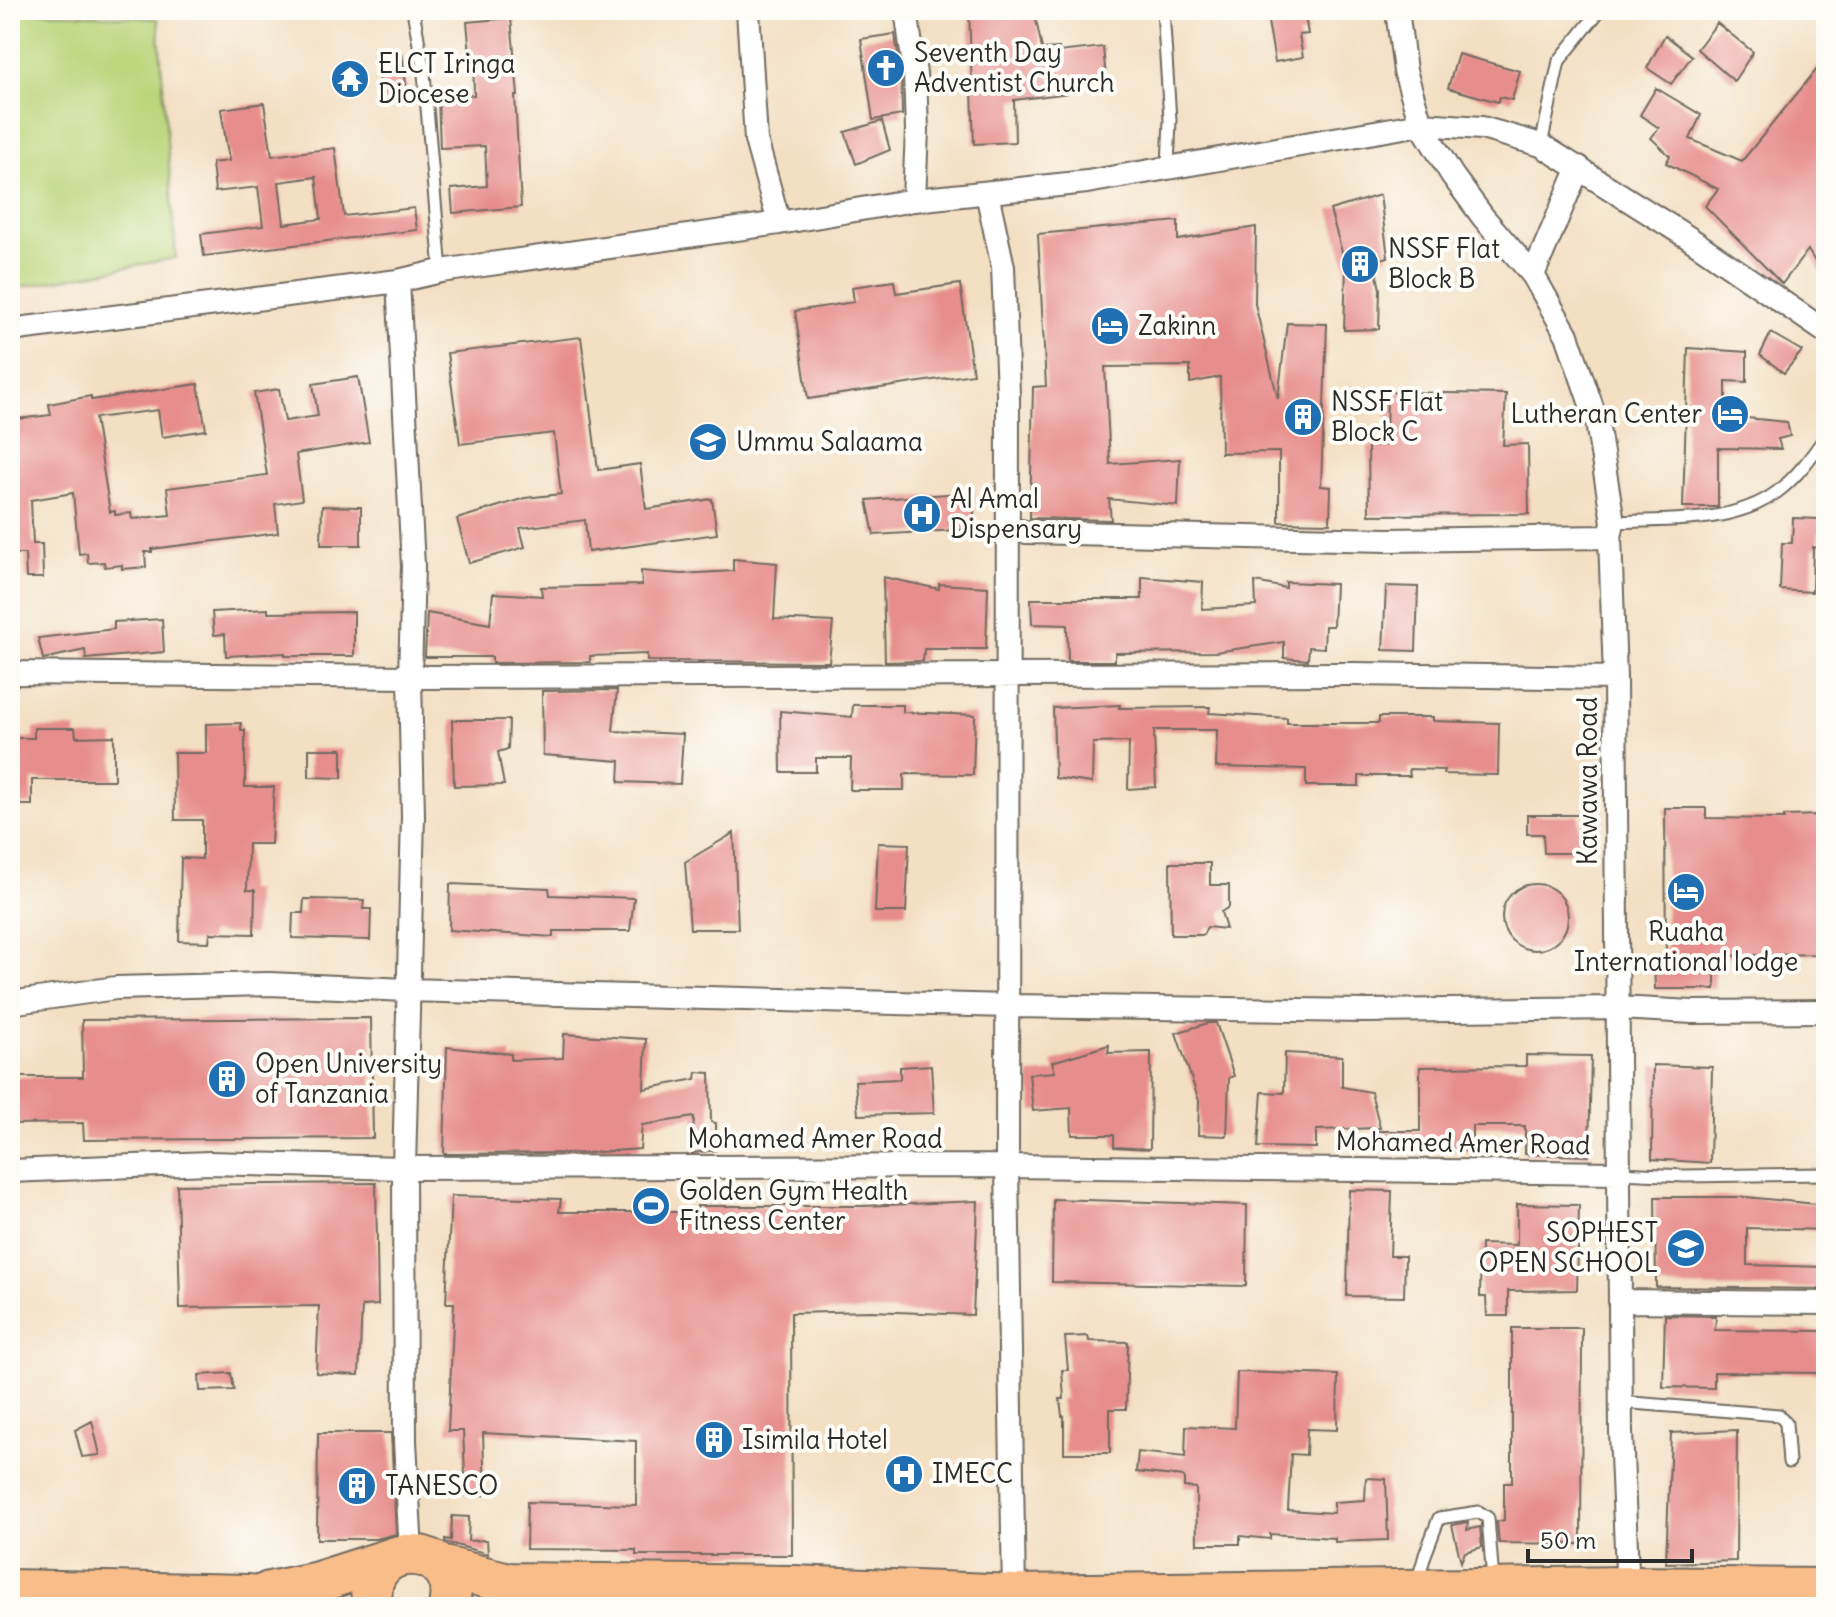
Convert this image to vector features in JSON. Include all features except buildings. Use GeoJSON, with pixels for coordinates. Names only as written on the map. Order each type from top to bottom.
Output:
{"type":"FeatureCollection","features":[{"type":"Feature","properties":{"kind":"highway"},"geometry":{"type":"LineString","coordinates":[[249,1595],[416,1559],[449,1579],[452,1595],[449,1607]]}},
{"type":"Feature","properties":{"kind":"highway"},"geometry":{"type":"LineString","coordinates":[[373,1607],[370,1594],[382,1565],[416,1559],[509,1583],[794,1592],[1628,1597],[1826,1589]]}},
{"type":"Feature","properties":{"kind":"highway"},"geometry":{"type":"LineString","coordinates":[[10,1590],[249,1595],[313,1607]]}},
{"type":"Feature","properties":{"kind":"highway"},"geometry":{"type":"LineString","coordinates":[[531,1607],[544,1607]]}},
{"type":"Feature","properties":{"kind":"street"},"geometry":{"type":"LineString","coordinates":[[748,10],[756,140],[779,223]]}},
{"type":"Feature","properties":{"kind":"street"},"geometry":{"type":"LineString","coordinates":[[906,10],[915,74],[917,130],[914,200]]}},
{"type":"Feature","properties":{"kind":"street","name":"Kawawa Road"},"geometry":{"type":"LineString","coordinates":[[1397,10],[1405,71],[1421,124],[1452,175],[1483,217],[1533,275],[1567,335],[1597,422],[1611,530],[1615,678],[1621,1402],[1628,1597]]}},
{"type":"Feature","properties":{"kind":"street"},"geometry":{"type":"LineString","coordinates":[[10,330],[398,281],[441,271],[779,223],[914,200],[1087,182],[1421,124],[1482,128],[1541,145],[1689,238],[1826,332]]}},
{"type":"Feature","properties":{"kind":"street"},"geometry":{"type":"LineString","coordinates":[[1533,275],[1579,167]]}},
{"type":"Feature","properties":{"kind":"street"},"geometry":{"type":"LineString","coordinates":[[987,193],[1003,267],[1008,394],[1007,1166],[1009,1393],[1016,1550],[1014,1595]]}},
{"type":"Feature","properties":{"kind":"street"},"geometry":{"type":"LineString","coordinates":[[398,281],[412,552],[410,677],[413,816],[404,1168],[405,1441],[416,1559]]}},
{"type":"Feature","properties":{"kind":"street"},"geometry":{"type":"LineString","coordinates":[[1009,529],[1026,532],[1387,540],[1611,530]]}},
{"type":"Feature","properties":{"kind":"street"},"geometry":{"type":"LineString","coordinates":[[10,673],[410,677],[1354,674],[1615,678]]}},
{"type":"Feature","properties":{"kind":"street"},"geometry":{"type":"LineString","coordinates":[[10,1003],[116,988],[269,984],[1009,1006],[1366,1011],[1618,1008],[1693,1012],[1826,1011]]}},
{"type":"Feature","properties":{"kind":"street","name":"Mohamed Amer Road"},"geometry":{"type":"LineString","coordinates":[[10,1171],[209,1163],[404,1168],[1007,1166],[1620,1173]]}},
{"type":"Feature","properties":{"kind":"street"},"geometry":{"type":"LineString","coordinates":[[1620,1301],[1826,1303]]}},
{"type":"Feature","properties":{"kind":"lane"},"geometry":{"type":"LineString","coordinates":[[413,10],[424,73],[441,271]]}},
{"type":"Feature","properties":{"kind":"lane"},"geometry":{"type":"LineString","coordinates":[[1163,10],[1170,120],[1168,166]]}},
{"type":"Feature","properties":{"kind":"lane"},"geometry":{"type":"LineString","coordinates":[[1541,145],[1559,61],[1600,10]]}},
{"type":"Feature","properties":{"kind":"lane"},"geometry":{"type":"LineString","coordinates":[[1611,530],[1741,510],[1775,493],[1804,466],[1826,436]]}},
{"type":"Feature","properties":{"kind":"lane"},"geometry":{"type":"LineString","coordinates":[[1620,1173],[1685,1176],[1826,1174]]}},
{"type":"Feature","properties":{"kind":"lane"},"geometry":{"type":"LineString","coordinates":[[1621,1402],[1779,1415],[1786,1423],[1789,1462]]}},
{"type":"Feature","properties":{"kind":"lane"},"geometry":{"type":"LineString","coordinates":[[1415,1595],[1439,1518],[1479,1512],[1488,1518],[1494,1594]]}},
{"type":"Feature","properties":{"kind":"green space"},"geometry":{"type":"Polygon","coordinates":[[[10,10],[158,19],[176,258],[10,289],[10,10]]]}},
{"type":"Feature","properties":{"kind":"place","name":"Seventh Day Adventist Church"},"geometry":{"type":"Point","coordinates":[886,68]}},
{"type":"Feature","properties":{"kind":"place","name":"ELCT Iringa Diocese"},"geometry":{"type":"Point","coordinates":[350,79]}},
{"type":"Feature","properties":{"kind":"place","name":"NSSF Flat Block B"},"geometry":{"type":"Point","coordinates":[1360,264]}},
{"type":"Feature","properties":{"kind":"place","name":"Zakinn"},"geometry":{"type":"Point","coordinates":[1110,326]}},
{"type":"Feature","properties":{"kind":"place","name":"Lutheran Center"},"geometry":{"type":"Point","coordinates":[1730,414]}},
{"type":"Feature","properties":{"kind":"place","name":"NSSF Flat Block C"},"geometry":{"type":"Point","coordinates":[1303,417]}},
{"type":"Feature","properties":{"kind":"place","name":"Ummu Salaama"},"geometry":{"type":"Point","coordinates":[708,442]}},
{"type":"Feature","properties":{"kind":"place","name":"Al Amal Dispensary"},"geometry":{"type":"Point","coordinates":[922,514]}},
{"type":"Feature","properties":{"kind":"place","name":"Ruaha International lodge"},"geometry":{"type":"Point","coordinates":[1686,892]}},
{"type":"Feature","properties":{"kind":"place","name":"Open University of Tanzania"},"geometry":{"type":"Point","coordinates":[227,1079]}},
{"type":"Feature","properties":{"kind":"place","name":"Golden Gym Health Fitness Center"},"geometry":{"type":"Point","coordinates":[651,1206]}},
{"type":"Feature","properties":{"kind":"place","name":"SOPHEST OPEN SCHOOL"},"geometry":{"type":"Point","coordinates":[1686,1248]}},
{"type":"Feature","properties":{"kind":"place","name":"Isimila Hotel"},"geometry":{"type":"Point","coordinates":[714,1440]}},
{"type":"Feature","properties":{"kind":"place","name":"IMECC"},"geometry":{"type":"Point","coordinates":[904,1474]}},
{"type":"Feature","properties":{"kind":"place","name":"TANESCO"},"geometry":{"type":"Point","coordinates":[357,1486]}}]}
